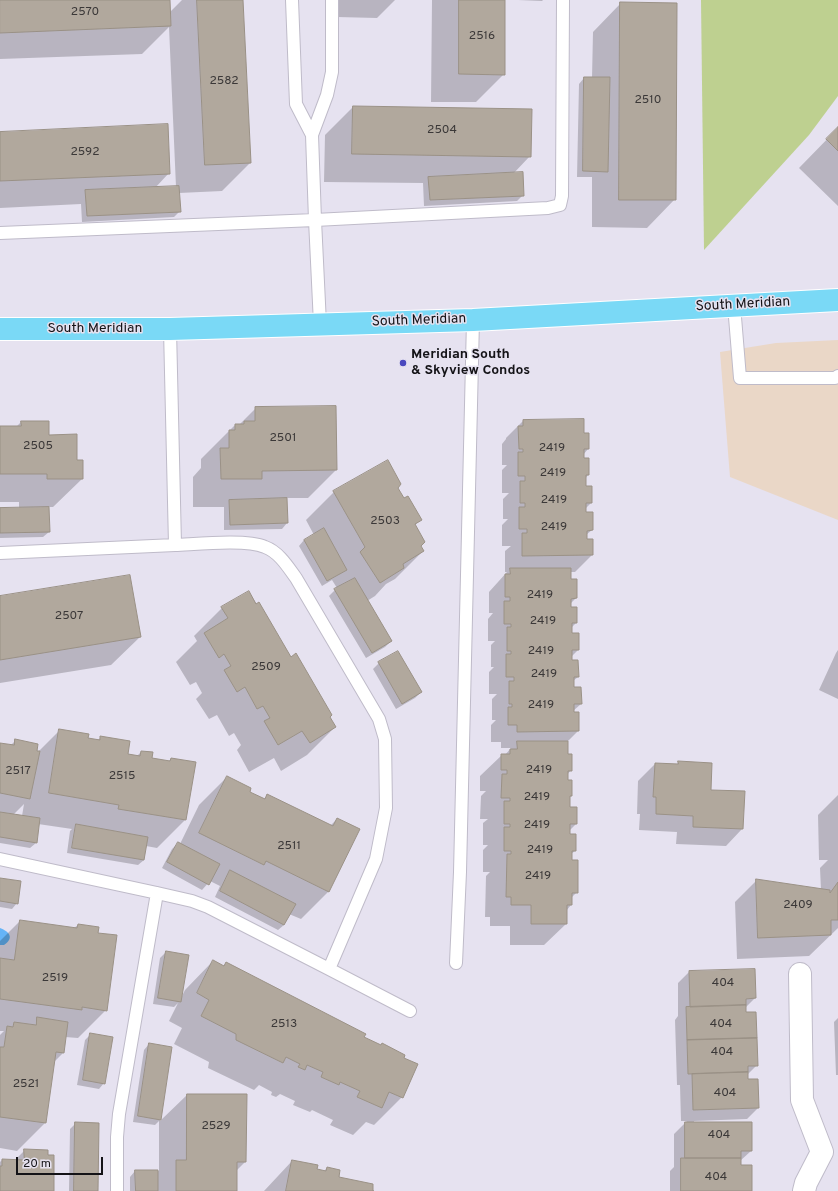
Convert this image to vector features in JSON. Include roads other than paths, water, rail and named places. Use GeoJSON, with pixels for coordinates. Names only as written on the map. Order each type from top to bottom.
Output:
{"type":"FeatureCollection","features":[{"type":"Feature","properties":{"kind":"main road","name":"South Meridian"},"geometry":{"type":"LineString","coordinates":[[0,330],[170,329],[473,320],[838,300]]}},
{"type":"Feature","properties":{"kind":"street"},"geometry":{"type":"LineString","coordinates":[[800,974],[802,1100],[830,1152],[806,1183],[804,1191]]}},
{"type":"Feature","properties":{"kind":"lane"},"geometry":{"type":"LineString","coordinates":[[292,0],[296,104],[312,135]]}},
{"type":"Feature","properties":{"kind":"lane"},"geometry":{"type":"LineString","coordinates":[[320,324],[312,135],[326,95],[332,72],[332,0]]}},
{"type":"Feature","properties":{"kind":"lane"},"geometry":{"type":"LineString","coordinates":[[0,233],[315,220],[548,208],[560,205],[562,196],[563,0]]}},
{"type":"Feature","properties":{"kind":"lane"},"geometry":{"type":"LineString","coordinates":[[734,306],[740,378],[835,378],[838,376]]}},
{"type":"Feature","properties":{"kind":"lane"},"geometry":{"type":"LineString","coordinates":[[456,963],[460,872],[473,320]]}},
{"type":"Feature","properties":{"kind":"lane"},"geometry":{"type":"LineString","coordinates":[[170,329],[175,545]]}},
{"type":"Feature","properties":{"kind":"lane"},"geometry":{"type":"LineString","coordinates":[[0,553],[246,543],[266,547],[282,559],[296,578],[379,718],[385,739],[386,808],[376,859],[329,969]]}},
{"type":"Feature","properties":{"kind":"lane"},"geometry":{"type":"LineString","coordinates":[[0,859],[192,901],[208,907],[410,1011]]}},
{"type":"Feature","properties":{"kind":"lane"},"geometry":{"type":"LineString","coordinates":[[116,1191],[119,1114],[157,893]]}},
{"type":"Feature","properties":{"kind":"water"},"geometry":{"type":"Polygon","coordinates":[[[0,928],[10,935],[9,940],[4,945],[0,945],[0,928]]]}},
{"type":"Feature","properties":{"kind":"place","name":"Meridian South & Skyview Condos"},"geometry":{"type":"Point","coordinates":[403,363]}}]}
